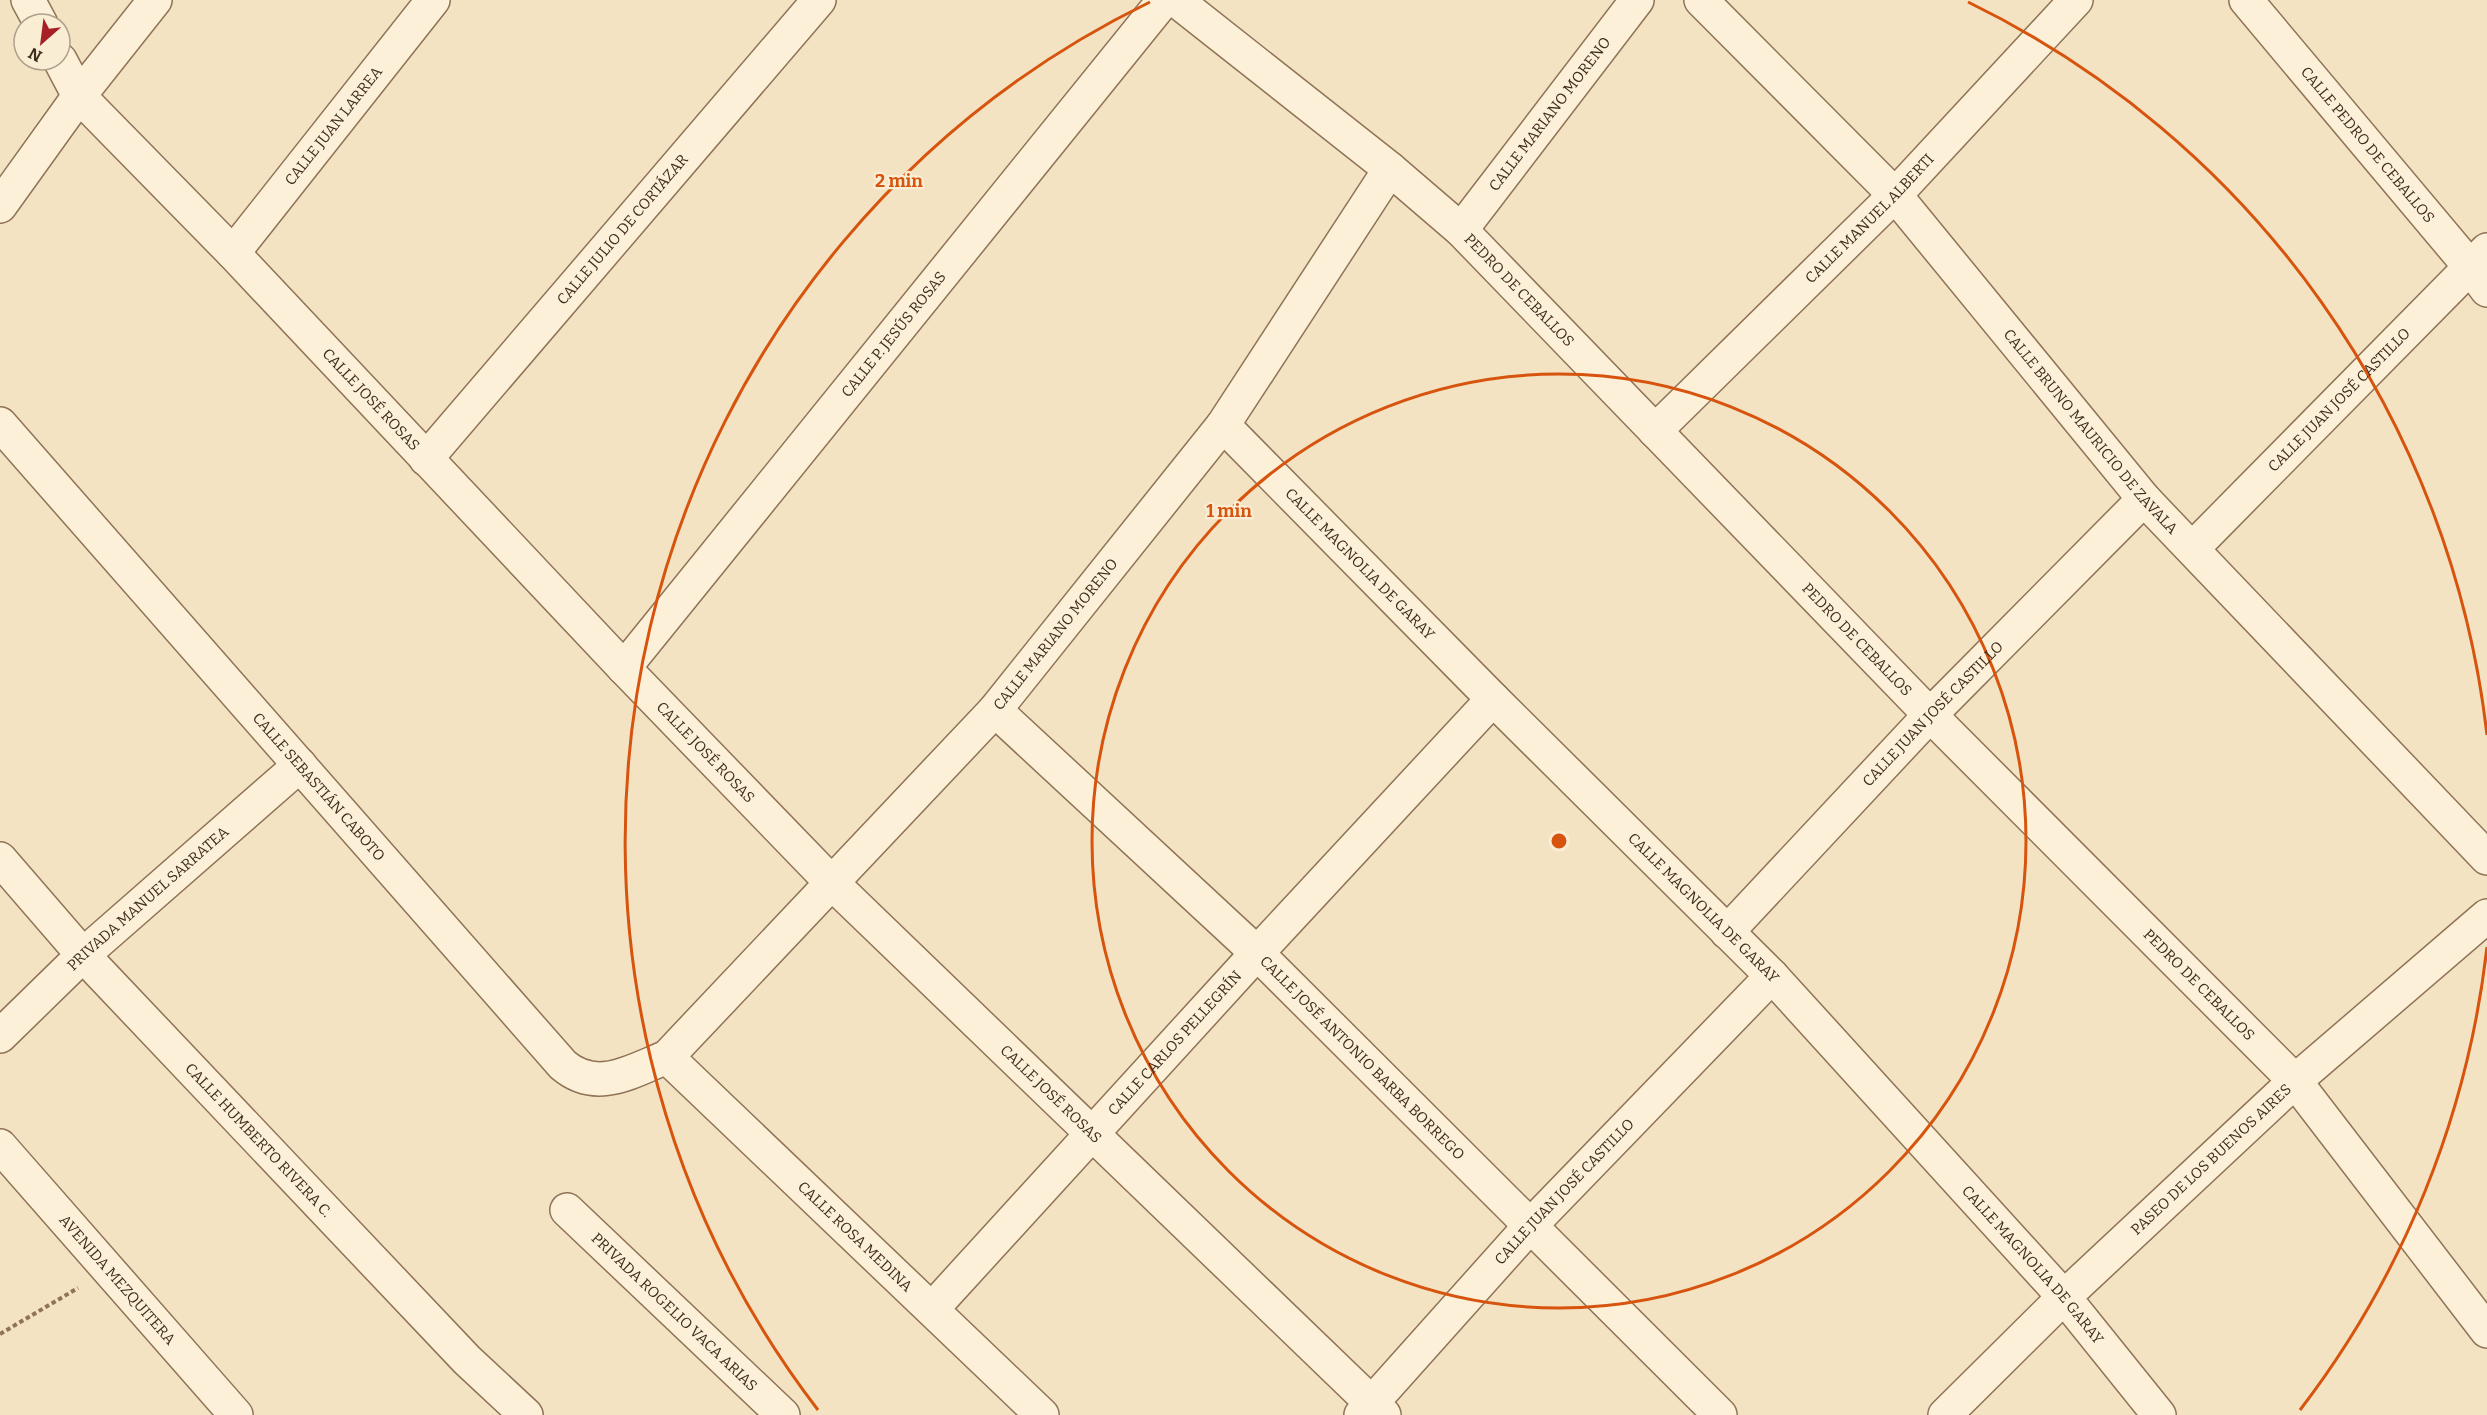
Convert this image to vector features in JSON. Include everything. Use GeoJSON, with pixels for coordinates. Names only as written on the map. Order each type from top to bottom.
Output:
{"type":"FeatureCollection","features":[{"type":"Feature","properties":{"kind":"street"},"geometry":{"type":"LineString","coordinates":[[0,206],[79,96],[155,0]]}},
{"type":"Feature","properties":{"kind":"street","name":"CALLE JUAN LARREA"},"geometry":{"type":"LineString","coordinates":[[233,253],[433,0]]}},
{"type":"Feature","properties":{"kind":"street","name":"CALLE JULIO DE CORTÁZAR"},"geometry":{"type":"LineString","coordinates":[[426,459],[819,0]]}},
{"type":"Feature","properties":{"kind":"street","name":"CALLE P. JESÚS ROSAS"},"geometry":{"type":"LineString","coordinates":[[624,668],[1164,0]]}},
{"type":"Feature","properties":{"kind":"street","name":"PEDRO DE CEBALLOS"},"geometry":{"type":"LineString","coordinates":[[1176,0],[1390,169],[1461,230],[1930,715],[2295,1081],[2487,1330]]}},
{"type":"Feature","properties":{"kind":"street","name":"CALLE MARIANO MORENO"},"geometry":{"type":"LineString","coordinates":[[1461,230],[1637,0]]}},
{"type":"Feature","properties":{"kind":"street","name":"CALLE BRUNO MAURICIO DE ZAVALA"},"geometry":{"type":"LineString","coordinates":[[1701,0],[1895,195],[2144,499],[2487,858]]}},
{"type":"Feature","properties":{"kind":"street","name":"CALLE MANUEL ALBERTI"},"geometry":{"type":"LineString","coordinates":[[1655,431],[1895,195],[2076,0]]}},
{"type":"Feature","properties":{"kind":"street","name":"CALLE PEDRO DE CEBALLOS"},"geometry":{"type":"LineString","coordinates":[[2246,0],[2482,269]]}},
{"type":"Feature","properties":{"kind":"street","name":"CALLE JOSÉ ROSAS"},"geometry":{"type":"LineString","coordinates":[[66,72],[79,96],[233,253],[624,668],[831,882],[1373,1411]]}},
{"type":"Feature","properties":{"kind":"street","name":"CALLE MARIANO MORENO"},"geometry":{"type":"LineString","coordinates":[[667,1057],[995,710],[1222,425],[1390,169]]}},
{"type":"Feature","properties":{"kind":"street","name":"CALLE JUAN JOSÉ CASTILLO"},"geometry":{"type":"LineString","coordinates":[[2193,548],[2482,269]]}},
{"type":"Feature","properties":{"kind":"street","name":"CALLE SEBASTIÁN CABOTO"},"geometry":{"type":"LineString","coordinates":[[0,424],[572,1072],[582,1078],[604,1079],[667,1057]]}},
{"type":"Feature","properties":{"kind":"street","name":"CALLE MAGNOLIA DE GARAY"},"geometry":{"type":"LineString","coordinates":[[1222,425],[1772,976],[2064,1297],[2159,1415]]}},
{"type":"Feature","properties":{"kind":"street","name":"CALLE JUAN JOSÉ CASTILLO"},"geometry":{"type":"LineString","coordinates":[[1727,932],[1930,715],[2144,499]]}},
{"type":"Feature","properties":{"kind":"street","name":"CALLE CARLOS PELLEGRÍN"},"geometry":{"type":"LineString","coordinates":[[932,1309],[1493,699]]}},
{"type":"Feature","properties":{"kind":"street","name":"CALLE JOSÉ ANTONIO BARBA BORREGO"},"geometry":{"type":"LineString","coordinates":[[995,710],[1257,953],[1720,1415]]}},
{"type":"Feature","properties":{"kind":"street","name":"PRIVADA MANUEL SARRATEA"},"geometry":{"type":"LineString","coordinates":[[0,1036],[83,955],[300,765]]}},
{"type":"Feature","properties":{"kind":"street","name":"CALLE HUMBERTO RIVERA C."},"geometry":{"type":"LineString","coordinates":[[0,859],[83,955],[459,1351],[526,1415]]}},
{"type":"Feature","properties":{"kind":"street","name":"PASEO DE LOS BUENOS AIRES"},"geometry":{"type":"LineString","coordinates":[[1945,1415],[2064,1297],[2295,1081],[2487,916]]}},
{"type":"Feature","properties":{"kind":"street","name":"CALLE JUAN JOSÉ CASTILLO"},"geometry":{"type":"LineString","coordinates":[[1373,1411],[1530,1226],[1772,976]]}},
{"type":"Feature","properties":{"kind":"street","name":"CALLE ROSA MEDINA"},"geometry":{"type":"LineString","coordinates":[[667,1057],[1042,1415]]}},
{"type":"Feature","properties":{"kind":"street","name":"AVENIDA MEZQUITERA"},"geometry":{"type":"LineString","coordinates":[[0,1146],[236,1415]]}},
{"type":"Feature","properties":{"kind":"street","name":"PRIVADA ROGELIO VACA ARIAS"},"geometry":{"type":"LineString","coordinates":[[567,1210],[783,1415]]}},
{"type":"Feature","properties":{"kind":"path"},"geometry":{"type":"LineString","coordinates":[[0,1334],[107,1270]]}}]}
